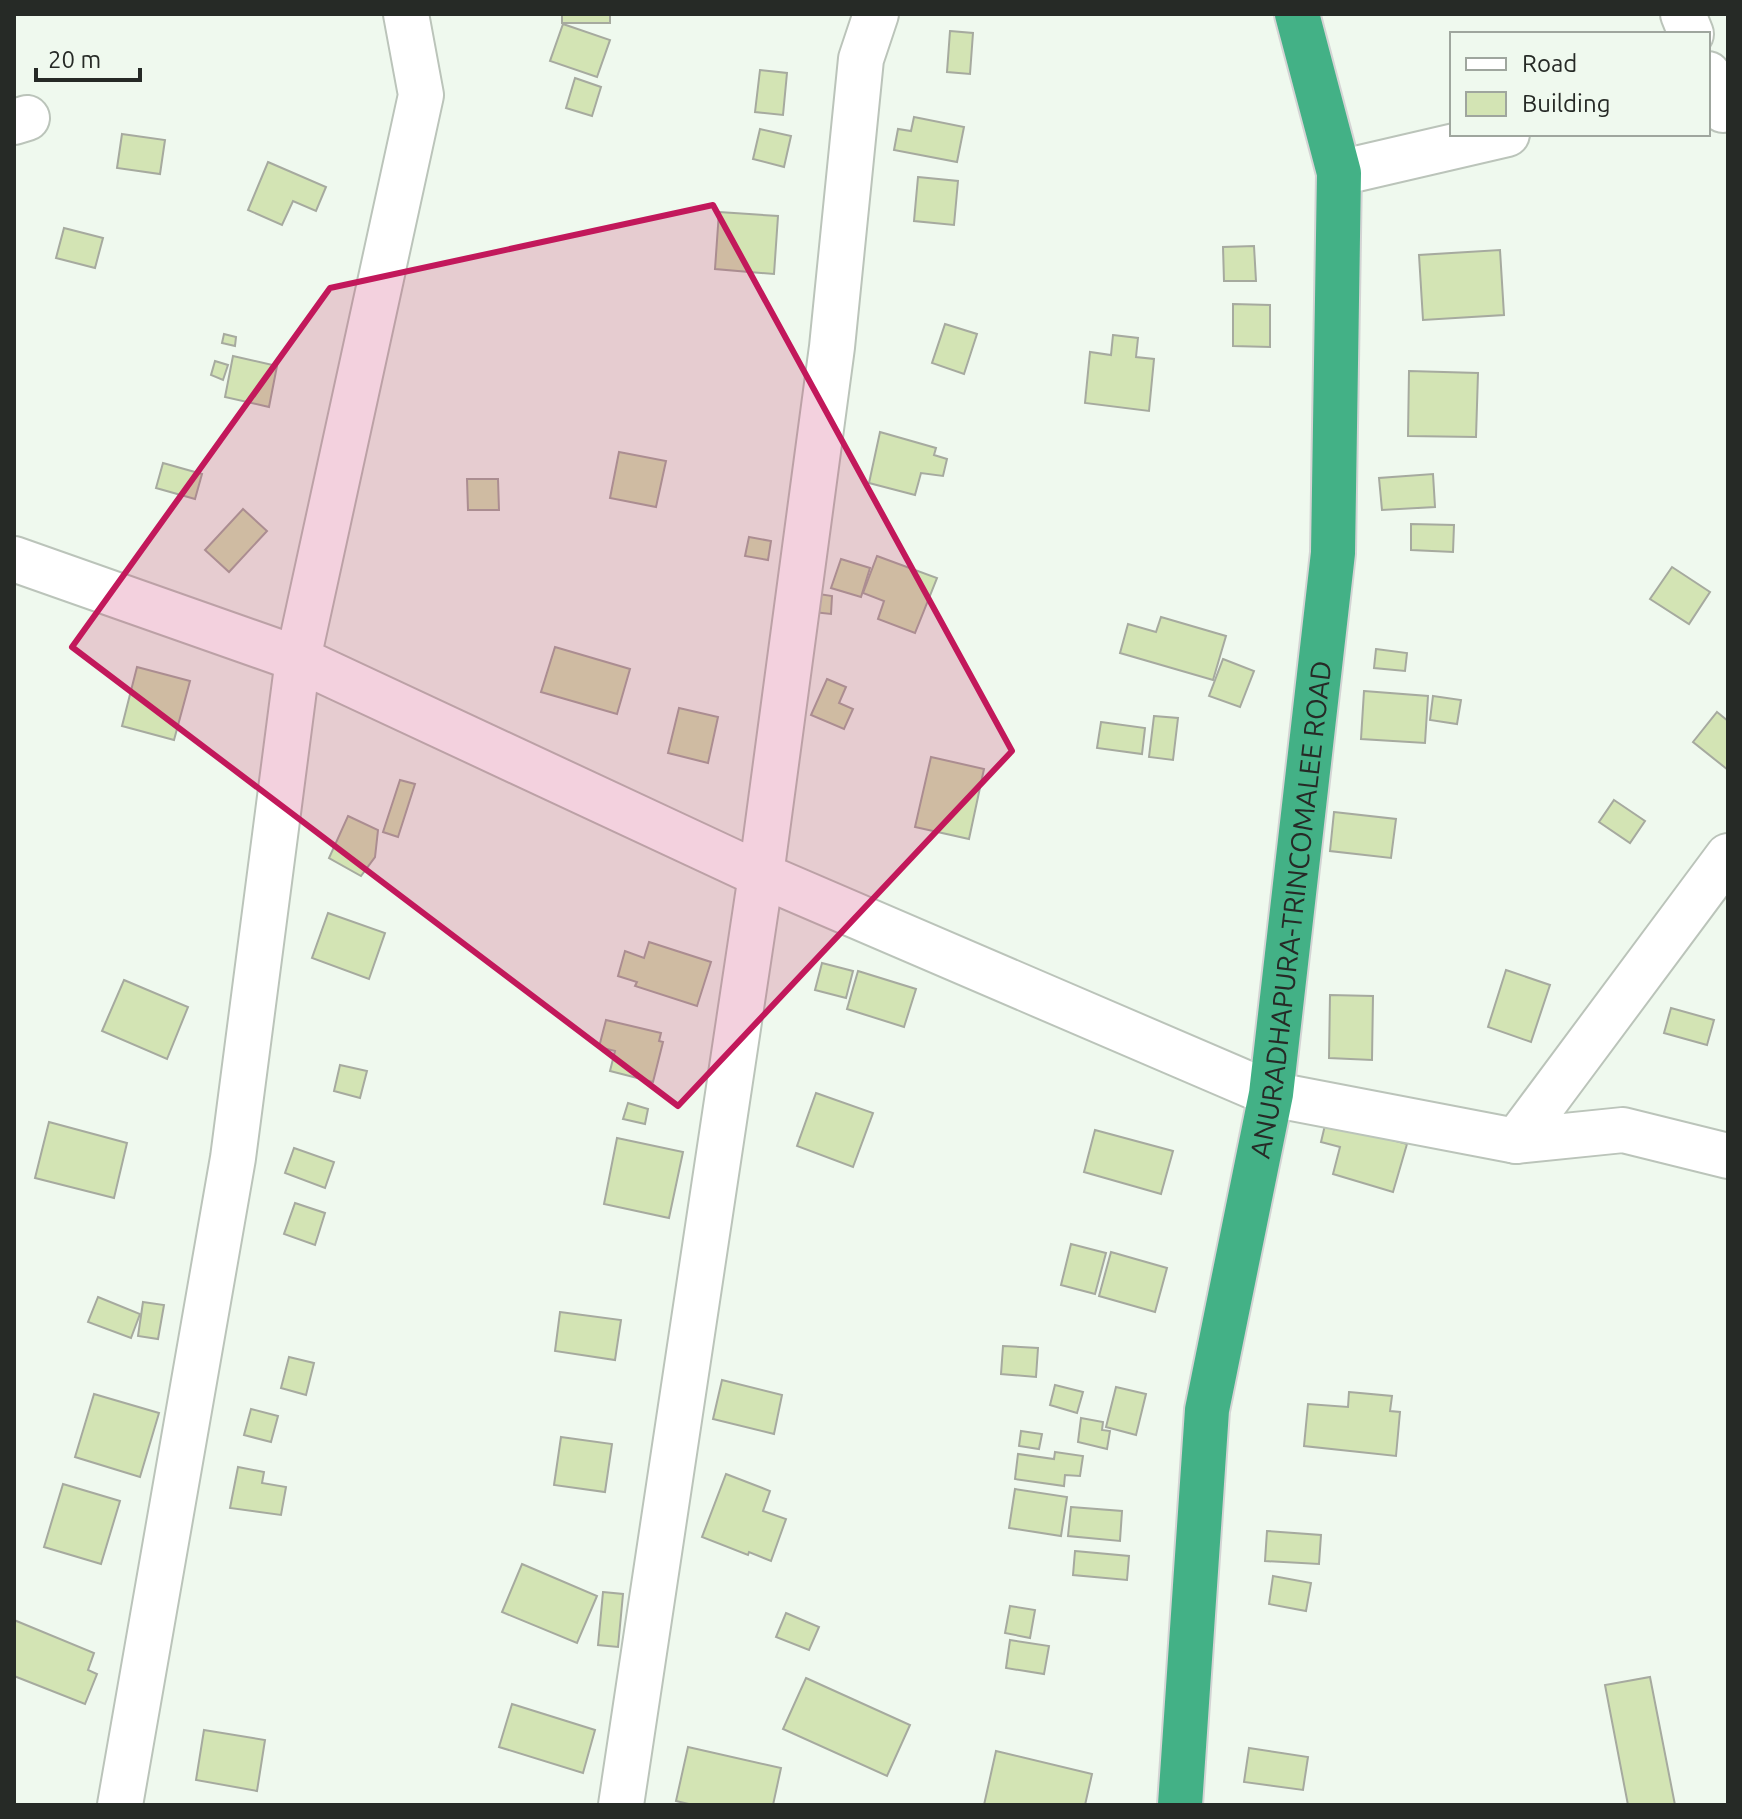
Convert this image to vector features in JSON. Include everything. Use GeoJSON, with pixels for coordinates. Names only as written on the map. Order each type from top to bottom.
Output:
{"type":"FeatureCollection","features":[{"type":"Feature","properties":{"kind":"highway","name":"ANURADHAPURA-TRINCOMALEE ROAD"},"geometry":{"type":"LineString","coordinates":[[1180,1805],[1207,1410],[1271,1094],[1333,553],[1339,173],[1297,14]]}},
{"type":"Feature","properties":{"kind":"street"},"geometry":{"type":"LineString","coordinates":[[120,1805],[233,1158],[298,659],[421,95],[406,14]]}},
{"type":"Feature","properties":{"kind":"street"},"geometry":{"type":"LineString","coordinates":[[621,1805],[761,875],[832,347],[861,59],[876,14]]}},
{"type":"Feature","properties":{"kind":"street"},"geometry":{"type":"LineString","coordinates":[[1339,173],[1498,136]]}},
{"type":"Feature","properties":{"kind":"street"},"geometry":{"type":"LineString","coordinates":[[14,559],[298,659],[761,875],[1271,1094],[1516,1141],[1623,1130],[1728,1156]]}},
{"type":"Feature","properties":{"kind":"street"},"geometry":{"type":"LineString","coordinates":[[1516,1141],[1728,856]]}},
{"type":"Feature","properties":{"kind":"highlighted area"},"geometry":{"type":"Polygon","coordinates":[[[713,205],[1012,751],[678,1106],[72,647],[330,288],[713,205]]]}},
{"type":"Feature","properties":{"kind":"building"},"geometry":{"type":"Polygon","coordinates":[[[562,14],[610,14],[610,23],[562,23],[562,14]]]}},
{"type":"Feature","properties":{"kind":"building"},"geometry":{"type":"Polygon","coordinates":[[[563,24],[610,40],[597,77],[550,61],[563,24]]]}},
{"type":"Feature","properties":{"kind":"building"},"geometry":{"type":"Polygon","coordinates":[[[950,31],[973,33],[970,74],[947,72],[950,31]]]}},
{"type":"Feature","properties":{"kind":"building"},"geometry":{"type":"Polygon","coordinates":[[[760,70],[787,73],[783,115],[755,112],[760,70]]]}},
{"type":"Feature","properties":{"kind":"building"},"geometry":{"type":"Polygon","coordinates":[[[575,78],[601,87],[592,116],[566,108],[575,78]]]}},
{"type":"Feature","properties":{"kind":"building"},"geometry":{"type":"Polygon","coordinates":[[[914,117],[964,127],[957,162],[894,150],[898,129],[911,131],[914,117]]]}},
{"type":"Feature","properties":{"kind":"building"},"geometry":{"type":"Polygon","coordinates":[[[760,129],[791,136],[784,167],[753,159],[760,129]]]}},
{"type":"Feature","properties":{"kind":"building"},"geometry":{"type":"Polygon","coordinates":[[[122,134],[165,140],[160,174],[117,168],[122,134]]]}},
{"type":"Feature","properties":{"kind":"building"},"geometry":{"type":"Polygon","coordinates":[[[268,162],[326,187],[316,211],[293,201],[282,225],[248,210],[268,162]]]}},
{"type":"Feature","properties":{"kind":"building"},"geometry":{"type":"Polygon","coordinates":[[[918,177],[958,181],[954,225],[914,221],[918,177]]]}},
{"type":"Feature","properties":{"kind":"building"},"geometry":{"type":"Polygon","coordinates":[[[719,212],[778,216],[774,274],[715,269],[719,212]]]}},
{"type":"Feature","properties":{"kind":"building"},"geometry":{"type":"Polygon","coordinates":[[[64,228],[103,238],[95,268],[56,258],[64,228]]]}},
{"type":"Feature","properties":{"kind":"building"},"geometry":{"type":"Polygon","coordinates":[[[1254,246],[1256,281],[1224,281],[1223,247],[1254,246]]]}},
{"type":"Feature","properties":{"kind":"building"},"geometry":{"type":"Polygon","coordinates":[[[1500,250],[1504,315],[1423,320],[1419,255],[1500,250]]]}},
{"type":"Feature","properties":{"kind":"building"},"geometry":{"type":"Polygon","coordinates":[[[1233,304],[1270,305],[1270,347],[1233,346],[1233,304]]]}},
{"type":"Feature","properties":{"kind":"building"},"geometry":{"type":"Polygon","coordinates":[[[945,324],[977,334],[964,374],[932,363],[945,324]]]}},
{"type":"Feature","properties":{"kind":"building"},"geometry":{"type":"Polygon","coordinates":[[[224,334],[236,337],[235,346],[222,343],[224,334]]]}},
{"type":"Feature","properties":{"kind":"building"},"geometry":{"type":"Polygon","coordinates":[[[1113,335],[1138,338],[1136,357],[1154,359],[1149,411],[1085,403],[1090,352],[1111,355],[1113,335]]]}},
{"type":"Feature","properties":{"kind":"building"},"geometry":{"type":"Polygon","coordinates":[[[233,356],[277,366],[269,407],[225,397],[233,356]]]}},
{"type":"Feature","properties":{"kind":"building"},"geometry":{"type":"Polygon","coordinates":[[[215,361],[228,365],[223,380],[211,375],[215,361]]]}},
{"type":"Feature","properties":{"kind":"building"},"geometry":{"type":"Polygon","coordinates":[[[1409,371],[1478,373],[1476,437],[1408,436],[1409,371]]]}},
{"type":"Feature","properties":{"kind":"building"},"geometry":{"type":"Polygon","coordinates":[[[880,432],[936,448],[934,455],[947,459],[943,476],[921,473],[915,495],[869,483],[880,432]]]}},
{"type":"Feature","properties":{"kind":"building"},"geometry":{"type":"Polygon","coordinates":[[[619,452],[666,461],[656,507],[610,498],[619,452]]]}},
{"type":"Feature","properties":{"kind":"building"},"geometry":{"type":"Polygon","coordinates":[[[163,463],[202,474],[195,499],[156,488],[163,463]]]}},
{"type":"Feature","properties":{"kind":"building"},"geometry":{"type":"Polygon","coordinates":[[[1433,474],[1435,507],[1382,510],[1379,478],[1433,474]]]}},
{"type":"Feature","properties":{"kind":"building"},"geometry":{"type":"Polygon","coordinates":[[[467,479],[498,479],[499,510],[468,510],[467,479]]]}},
{"type":"Feature","properties":{"kind":"building"},"geometry":{"type":"Polygon","coordinates":[[[243,509],[267,531],[229,572],[205,550],[243,509]]]}},
{"type":"Feature","properties":{"kind":"building"},"geometry":{"type":"Polygon","coordinates":[[[1411,524],[1454,525],[1453,552],[1411,550],[1411,524]]]}},
{"type":"Feature","properties":{"kind":"building"},"geometry":{"type":"Polygon","coordinates":[[[749,537],[771,541],[768,560],[745,556],[749,537]]]}},
{"type":"Feature","properties":{"kind":"building"},"geometry":{"type":"Polygon","coordinates":[[[877,556],[937,578],[915,633],[878,619],[884,601],[863,593],[877,556]]]}},
{"type":"Feature","properties":{"kind":"building"},"geometry":{"type":"Polygon","coordinates":[[[841,559],[870,568],[861,597],[831,588],[841,559]]]}},
{"type":"Feature","properties":{"kind":"building"},"geometry":{"type":"Polygon","coordinates":[[[1672,567],[1710,592],[1689,624],[1650,599],[1672,567]]]}},
{"type":"Feature","properties":{"kind":"building"},"geometry":{"type":"Polygon","coordinates":[[[806,592],[832,596],[831,614],[804,611],[806,592]]]}},
{"type":"Feature","properties":{"kind":"building"},"geometry":{"type":"Polygon","coordinates":[[[1161,617],[1226,636],[1213,680],[1120,653],[1128,624],[1156,632],[1161,617]]]}},
{"type":"Feature","properties":{"kind":"building"},"geometry":{"type":"Polygon","coordinates":[[[555,647],[630,669],[617,714],[541,692],[555,647]]]}},
{"type":"Feature","properties":{"kind":"building"},"geometry":{"type":"Polygon","coordinates":[[[1376,649],[1407,653],[1405,671],[1374,668],[1376,649]]]}},
{"type":"Feature","properties":{"kind":"building"},"geometry":{"type":"Polygon","coordinates":[[[1223,659],[1254,671],[1240,707],[1209,696],[1223,659]]]}},
{"type":"Feature","properties":{"kind":"building"},"geometry":{"type":"Polygon","coordinates":[[[137,667],[190,681],[174,740],[122,726],[137,667]]]}},
{"type":"Feature","properties":{"kind":"building"},"geometry":{"type":"Polygon","coordinates":[[[827,679],[846,687],[839,703],[853,709],[844,729],[811,715],[827,679]]]}},
{"type":"Feature","properties":{"kind":"building"},"geometry":{"type":"Polygon","coordinates":[[[1364,691],[1428,696],[1425,743],[1361,739],[1364,691]]]}},
{"type":"Feature","properties":{"kind":"building"},"geometry":{"type":"Polygon","coordinates":[[[1433,696],[1461,700],[1457,724],[1430,720],[1433,696]]]}},
{"type":"Feature","properties":{"kind":"building"},"geometry":{"type":"Polygon","coordinates":[[[679,708],[718,717],[708,763],[668,753],[679,708]]]}},
{"type":"Feature","properties":{"kind":"building"},"geometry":{"type":"Polygon","coordinates":[[[1717,712],[1728,721],[1728,770],[1693,742],[1717,712]]]}},
{"type":"Feature","properties":{"kind":"building"},"geometry":{"type":"Polygon","coordinates":[[[1154,716],[1178,718],[1173,760],[1149,757],[1154,716]]]}},
{"type":"Feature","properties":{"kind":"building"},"geometry":{"type":"Polygon","coordinates":[[[1101,722],[1145,728],[1142,754],[1097,748],[1101,722]]]}},
{"type":"Feature","properties":{"kind":"building"},"geometry":{"type":"Polygon","coordinates":[[[931,757],[984,769],[969,839],[915,827],[931,757]]]}},
{"type":"Feature","properties":{"kind":"building"},"geometry":{"type":"Polygon","coordinates":[[[400,780],[415,784],[398,837],[383,832],[400,780]]]}},
{"type":"Feature","properties":{"kind":"building"},"geometry":{"type":"Polygon","coordinates":[[[1614,800],[1645,821],[1630,843],[1599,822],[1614,800]]]}},
{"type":"Feature","properties":{"kind":"building"},"geometry":{"type":"Polygon","coordinates":[[[1334,812],[1396,819],[1391,858],[1330,851],[1334,812]]]}},
{"type":"Feature","properties":{"kind":"building"},"geometry":{"type":"Polygon","coordinates":[[[348,816],[378,830],[375,857],[361,876],[329,858],[348,816]]]}},
{"type":"Feature","properties":{"kind":"building"},"geometry":{"type":"Polygon","coordinates":[[[328,913],[385,933],[369,979],[312,958],[328,913]]]}},
{"type":"Feature","properties":{"kind":"building"},"geometry":{"type":"Polygon","coordinates":[[[649,942],[711,962],[697,1006],[635,986],[637,982],[618,976],[625,951],[644,958],[649,942]]]}},
{"type":"Feature","properties":{"kind":"building"},"geometry":{"type":"Polygon","coordinates":[[[822,963],[853,971],[846,998],[815,990],[822,963]]]}},
{"type":"Feature","properties":{"kind":"building"},"geometry":{"type":"Polygon","coordinates":[[[1506,970],[1550,985],[1531,1042],[1488,1027],[1506,970]]]}},
{"type":"Feature","properties":{"kind":"building"},"geometry":{"type":"Polygon","coordinates":[[[858,971],[916,989],[904,1027],[847,1009],[858,971]]]}},
{"type":"Feature","properties":{"kind":"building"},"geometry":{"type":"Polygon","coordinates":[[[124,980],[188,1007],[167,1059],[102,1031],[124,980]]]}},
{"type":"Feature","properties":{"kind":"building"},"geometry":{"type":"Polygon","coordinates":[[[1330,995],[1373,996],[1372,1060],[1329,1058],[1330,995]]]}},
{"type":"Feature","properties":{"kind":"building"},"geometry":{"type":"Polygon","coordinates":[[[1671,1008],[1714,1020],[1707,1045],[1664,1033],[1671,1008]]]}},
{"type":"Feature","properties":{"kind":"building"},"geometry":{"type":"Polygon","coordinates":[[[606,1020],[661,1033],[659,1041],[663,1042],[653,1082],[610,1071],[615,1051],[599,1047],[606,1020]]]}},
{"type":"Feature","properties":{"kind":"building"},"geometry":{"type":"Polygon","coordinates":[[[340,1065],[367,1071],[360,1098],[334,1091],[340,1065]]]}},
{"type":"Feature","properties":{"kind":"building"},"geometry":{"type":"Polygon","coordinates":[[[816,1093],[873,1113],[853,1167],[797,1146],[816,1093]]]}},
{"type":"Feature","properties":{"kind":"building"},"geometry":{"type":"Polygon","coordinates":[[[628,1103],[648,1109],[645,1124],[623,1119],[628,1103]]]}},
{"type":"Feature","properties":{"kind":"building"},"geometry":{"type":"Polygon","coordinates":[[[49,1122],[127,1143],[114,1198],[35,1178],[49,1122]]]}},
{"type":"Feature","properties":{"kind":"building"},"geometry":{"type":"Polygon","coordinates":[[[1325,1125],[1345,1127],[1407,1144],[1393,1192],[1333,1174],[1340,1147],[1321,1142],[1325,1125]]]}},
{"type":"Feature","properties":{"kind":"building"},"geometry":{"type":"Polygon","coordinates":[[[1095,1130],[1173,1151],[1161,1194],[1084,1172],[1095,1130]]]}},
{"type":"Feature","properties":{"kind":"building"},"geometry":{"type":"Polygon","coordinates":[[[617,1138],[683,1152],[669,1218],[604,1204],[617,1138]]]}},
{"type":"Feature","properties":{"kind":"building"},"geometry":{"type":"Polygon","coordinates":[[[294,1148],[334,1162],[325,1188],[285,1173],[294,1148]]]}},
{"type":"Feature","properties":{"kind":"building"},"geometry":{"type":"Polygon","coordinates":[[[295,1203],[325,1213],[315,1245],[284,1234],[295,1203]]]}},
{"type":"Feature","properties":{"kind":"building"},"geometry":{"type":"Polygon","coordinates":[[[1071,1244],[1106,1253],[1095,1294],[1061,1285],[1071,1244]]]}},
{"type":"Feature","properties":{"kind":"building"},"geometry":{"type":"Polygon","coordinates":[[[1111,1252],[1167,1268],[1155,1312],[1099,1296],[1111,1252]]]}},
{"type":"Feature","properties":{"kind":"building"},"geometry":{"type":"Polygon","coordinates":[[[98,1297],[140,1314],[131,1338],[88,1322],[98,1297]]]}},
{"type":"Feature","properties":{"kind":"building"},"geometry":{"type":"Polygon","coordinates":[[[143,1302],[164,1305],[158,1339],[138,1336],[143,1302]]]}},
{"type":"Feature","properties":{"kind":"building"},"geometry":{"type":"Polygon","coordinates":[[[560,1312],[621,1320],[615,1360],[555,1351],[560,1312]]]}},
{"type":"Feature","properties":{"kind":"building"},"geometry":{"type":"Polygon","coordinates":[[[1003,1346],[1038,1348],[1036,1377],[1001,1374],[1003,1346]]]}},
{"type":"Feature","properties":{"kind":"building"},"geometry":{"type":"Polygon","coordinates":[[[289,1357],[314,1363],[306,1395],[281,1388],[289,1357]]]}},
{"type":"Feature","properties":{"kind":"building"},"geometry":{"type":"Polygon","coordinates":[[[722,1380],[782,1395],[774,1434],[713,1419],[722,1380]]]}},
{"type":"Feature","properties":{"kind":"building"},"geometry":{"type":"Polygon","coordinates":[[[1055,1385],[1083,1392],[1077,1413],[1050,1405],[1055,1385]]]}},
{"type":"Feature","properties":{"kind":"building"},"geometry":{"type":"Polygon","coordinates":[[[1116,1387],[1146,1394],[1136,1435],[1106,1427],[1116,1387]]]}},
{"type":"Feature","properties":{"kind":"building"},"geometry":{"type":"Polygon","coordinates":[[[1349,1392],[1392,1396],[1390,1411],[1400,1412],[1396,1456],[1304,1446],[1308,1404],[1348,1407],[1349,1392]]]}},
{"type":"Feature","properties":{"kind":"building"},"geometry":{"type":"Polygon","coordinates":[[[94,1394],[159,1413],[140,1477],[75,1457],[94,1394]]]}},
{"type":"Feature","properties":{"kind":"building"},"geometry":{"type":"Polygon","coordinates":[[[251,1409],[278,1416],[271,1442],[244,1435],[251,1409]]]}},
{"type":"Feature","properties":{"kind":"building"},"geometry":{"type":"Polygon","coordinates":[[[1081,1418],[1103,1422],[1102,1430],[1110,1431],[1107,1449],[1078,1442],[1081,1418]]]}},
{"type":"Feature","properties":{"kind":"building"},"geometry":{"type":"Polygon","coordinates":[[[1021,1431],[1042,1434],[1039,1449],[1019,1446],[1021,1431]]]}},
{"type":"Feature","properties":{"kind":"building"},"geometry":{"type":"Polygon","coordinates":[[[561,1437],[612,1444],[605,1492],[554,1485],[561,1437]]]}},
{"type":"Feature","properties":{"kind":"building"},"geometry":{"type":"Polygon","coordinates":[[[1055,1452],[1083,1456],[1080,1476],[1065,1475],[1064,1486],[1015,1479],[1018,1454],[1054,1459],[1055,1452]]]}},
{"type":"Feature","properties":{"kind":"building"},"geometry":{"type":"Polygon","coordinates":[[[238,1467],[264,1472],[262,1483],[286,1487],[281,1515],[230,1508],[238,1467]]]}},
{"type":"Feature","properties":{"kind":"building"},"geometry":{"type":"Polygon","coordinates":[[[726,1474],[770,1491],[763,1511],[786,1519],[771,1561],[702,1537],[726,1474]]]}},
{"type":"Feature","properties":{"kind":"building"},"geometry":{"type":"Polygon","coordinates":[[[63,1484],[120,1501],[101,1564],[44,1547],[63,1484]]]}},
{"type":"Feature","properties":{"kind":"building"},"geometry":{"type":"Polygon","coordinates":[[[1015,1489],[1067,1497],[1061,1536],[1009,1528],[1015,1489]]]}},
{"type":"Feature","properties":{"kind":"building"},"geometry":{"type":"Polygon","coordinates":[[[1071,1507],[1122,1511],[1120,1541],[1068,1536],[1071,1507]]]}},
{"type":"Feature","properties":{"kind":"building"},"geometry":{"type":"Polygon","coordinates":[[[1267,1531],[1321,1535],[1319,1564],[1265,1561],[1267,1531]]]}},
{"type":"Feature","properties":{"kind":"building"},"geometry":{"type":"Polygon","coordinates":[[[1075,1551],[1129,1556],[1127,1580],[1073,1575],[1075,1551]]]}},
{"type":"Feature","properties":{"kind":"building"},"geometry":{"type":"Polygon","coordinates":[[[522,1564],[597,1596],[577,1643],[502,1612],[522,1564]]]}},
{"type":"Feature","properties":{"kind":"building"},"geometry":{"type":"Polygon","coordinates":[[[1273,1576],[1311,1583],[1306,1611],[1269,1604],[1273,1576]]]}},
{"type":"Feature","properties":{"kind":"building"},"geometry":{"type":"Polygon","coordinates":[[[603,1592],[623,1594],[618,1647],[598,1645],[603,1592]]]}},
{"type":"Feature","properties":{"kind":"building"},"geometry":{"type":"Polygon","coordinates":[[[1010,1606],[1035,1610],[1030,1638],[1005,1633],[1010,1606]]]}},
{"type":"Feature","properties":{"kind":"building"},"geometry":{"type":"Polygon","coordinates":[[[786,1613],[819,1627],[809,1650],[776,1637],[786,1613]]]}},
{"type":"Feature","properties":{"kind":"building"},"geometry":{"type":"Polygon","coordinates":[[[14,1620],[94,1653],[88,1670],[97,1674],[85,1704],[14,1676],[14,1620]]]}},
{"type":"Feature","properties":{"kind":"building"},"geometry":{"type":"Polygon","coordinates":[[[1010,1640],[1049,1646],[1044,1674],[1006,1668],[1010,1640]]]}},
{"type":"Feature","properties":{"kind":"building"},"geometry":{"type":"Polygon","coordinates":[[[1650,1677],[1675,1805],[1628,1805],[1605,1685],[1650,1677]]]}},
{"type":"Feature","properties":{"kind":"building"},"geometry":{"type":"Polygon","coordinates":[[[806,1678],[910,1725],[887,1776],[783,1729],[806,1678]]]}},
{"type":"Feature","properties":{"kind":"building"},"geometry":{"type":"Polygon","coordinates":[[[512,1704],[595,1730],[583,1773],[499,1747],[512,1704]]]}},
{"type":"Feature","properties":{"kind":"building"},"geometry":{"type":"Polygon","coordinates":[[[204,1730],[265,1740],[257,1791],[196,1780],[204,1730]]]}},
{"type":"Feature","properties":{"kind":"building"},"geometry":{"type":"Polygon","coordinates":[[[688,1747],[781,1768],[773,1805],[693,1805],[676,1801],[688,1747]]]}},
{"type":"Feature","properties":{"kind":"building"},"geometry":{"type":"Polygon","coordinates":[[[1249,1748],[1308,1757],[1303,1790],[1244,1782],[1249,1748]]]}},
{"type":"Feature","properties":{"kind":"building"},"geometry":{"type":"Polygon","coordinates":[[[996,1751],[1092,1774],[1085,1805],[984,1805],[996,1751]]]}}]}
